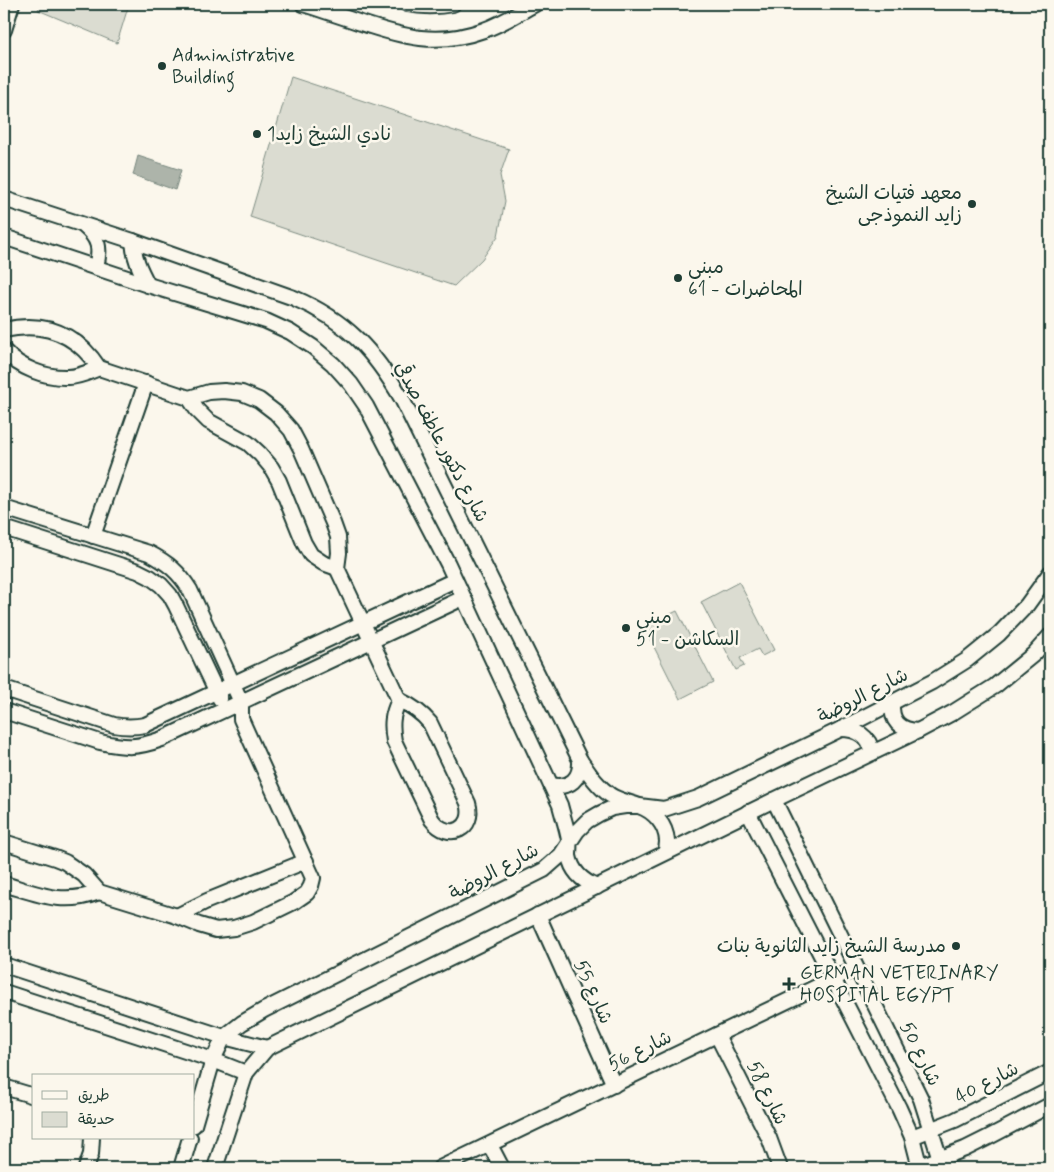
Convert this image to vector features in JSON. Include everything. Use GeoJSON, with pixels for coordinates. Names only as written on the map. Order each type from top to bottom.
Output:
{"type":"FeatureCollection","features":[{"type":"Feature","properties":{"kind":"street"},"geometry":{"type":"LineString","coordinates":[[4,30],[12,4]]}},
{"type":"Feature","properties":{"kind":"street"},"geometry":{"type":"LineString","coordinates":[[303,4],[387,32],[406,37],[426,39],[466,36],[485,30],[535,4]]}},
{"type":"Feature","properties":{"kind":"street"},"geometry":{"type":"LineString","coordinates":[[407,4],[441,6],[453,4]]}},
{"type":"Feature","properties":{"kind":"street","name":"شارع دكتور عاطف صدقي"},"geometry":{"type":"LineString","coordinates":[[4,199],[132,241],[294,298],[314,307],[349,332],[373,356],[389,376],[402,399],[580,760],[601,788],[612,796],[639,806]]}},
{"type":"Feature","properties":{"kind":"street"},"geometry":{"type":"LineString","coordinates":[[84,226],[92,233],[98,244],[99,255],[96,267]]}},
{"type":"Feature","properties":{"kind":"street"},"geometry":{"type":"LineString","coordinates":[[4,237],[266,321],[290,332],[334,364],[366,406],[455,580],[560,805],[570,843],[569,854],[572,865],[578,875],[586,882],[597,887]]}},
{"type":"Feature","properties":{"kind":"street"},"geometry":{"type":"LineString","coordinates":[[132,241],[138,267],[148,284]]}},
{"type":"Feature","properties":{"kind":"street"},"geometry":{"type":"LineString","coordinates":[[4,330],[23,327],[54,331],[67,336],[81,346],[99,368],[189,398],[209,392],[242,393],[259,400],[276,413],[291,430],[333,523],[338,537],[339,553],[337,568],[399,700],[421,713],[430,723],[460,785],[470,810],[469,818],[459,830],[452,832],[444,831],[437,827],[394,741],[393,713],[399,700]]}},
{"type":"Feature","properties":{"kind":"street"},"geometry":{"type":"LineString","coordinates":[[4,351],[10,358],[23,366],[54,376],[70,377],[85,374],[99,368]]}},
{"type":"Feature","properties":{"kind":"street"},"geometry":{"type":"LineString","coordinates":[[93,536],[146,384]]}},
{"type":"Feature","properties":{"kind":"street"},"geometry":{"type":"LineString","coordinates":[[189,398],[208,421],[248,443],[260,454],[271,467],[279,481],[304,543],[311,555],[323,563],[337,568]]}},
{"type":"Feature","properties":{"kind":"street"},"geometry":{"type":"LineString","coordinates":[[4,508],[149,554],[173,568],[190,590],[233,684],[241,702],[241,719],[313,878],[307,893],[294,902],[253,922],[234,928],[216,930],[98,892],[84,875],[65,862],[4,842]]}},
{"type":"Feature","properties":{"kind":"street"},"geometry":{"type":"LineString","coordinates":[[4,528],[125,566],[150,577],[161,585],[170,595],[176,606],[225,709],[241,719]]}},
{"type":"Feature","properties":{"kind":"street","name":"شارع الروضة"},"geometry":{"type":"LineString","coordinates":[[195,1122],[213,1060],[224,1037],[242,1023],[264,1010],[544,870],[561,855],[577,831],[587,821],[599,814],[625,806],[664,809],[698,798],[841,729],[932,682],[967,660],[992,640],[1027,605],[1050,573]]}},
{"type":"Feature","properties":{"kind":"street"},"geometry":{"type":"LineString","coordinates":[[4,689],[114,725],[134,727],[145,725],[455,580]]}},
{"type":"Feature","properties":{"kind":"street"},"geometry":{"type":"LineString","coordinates":[[4,711],[100,742],[124,747],[136,747],[162,739],[463,598]]}},
{"type":"Feature","properties":{"kind":"street"},"geometry":{"type":"LineString","coordinates":[[215,1168],[246,1073],[267,1048],[748,812],[918,731],[952,713],[995,686],[1034,654],[1050,636]]}},
{"type":"Feature","properties":{"kind":"street"},"geometry":{"type":"LineString","coordinates":[[892,703],[891,712],[894,720],[909,730],[918,731]]}},
{"type":"Feature","properties":{"kind":"street"},"geometry":{"type":"LineString","coordinates":[[841,729],[856,731],[862,735],[871,747],[872,753]]}},
{"type":"Feature","properties":{"kind":"street"},"geometry":{"type":"LineString","coordinates":[[551,785],[559,786],[573,782],[578,775],[580,760]]}},
{"type":"Feature","properties":{"kind":"street","name":"شارع 50"},"geometry":{"type":"LineString","coordinates":[[774,800],[921,1099],[940,1164]]}},
{"type":"Feature","properties":{"kind":"street"},"geometry":{"type":"LineString","coordinates":[[639,806],[650,811],[664,829],[667,841],[666,852]]}},
{"type":"Feature","properties":{"kind":"street"},"geometry":{"type":"LineString","coordinates":[[748,812],[898,1108],[912,1137],[920,1167],[940,1164],[1050,1105]]}},
{"type":"Feature","properties":{"kind":"street"},"geometry":{"type":"LineString","coordinates":[[177,916],[206,901],[306,862]]}},
{"type":"Feature","properties":{"kind":"street"},"geometry":{"type":"LineString","coordinates":[[4,884],[61,899],[87,897],[98,892]]}},
{"type":"Feature","properties":{"kind":"street","name":"شارع 55"},"geometry":{"type":"LineString","coordinates":[[538,915],[614,1084]]}},
{"type":"Feature","properties":{"kind":"street"},"geometry":{"type":"LineString","coordinates":[[4,965],[224,1037],[267,1048]]}},
{"type":"Feature","properties":{"kind":"street","name":"شارع 56"},"geometry":{"type":"LineString","coordinates":[[440,1168],[856,968]]}},
{"type":"Feature","properties":{"kind":"street"},"geometry":{"type":"LineString","coordinates":[[4,992],[213,1060],[246,1073]]}},
{"type":"Feature","properties":{"kind":"street","name":"شارع 58"},"geometry":{"type":"LineString","coordinates":[[717,1035],[769,1138],[780,1168]]}},
{"type":"Feature","properties":{"kind":"street","name":"شارع 40"},"geometry":{"type":"LineString","coordinates":[[912,1137],[955,1120],[1050,1072]]}},
{"type":"Feature","properties":{"kind":"street"},"geometry":{"type":"LineString","coordinates":[[4,1087],[32,1095]]}},
{"type":"Feature","properties":{"kind":"street"},"geometry":{"type":"LineString","coordinates":[[86,1168],[91,1154],[92,1140]]}},
{"type":"Feature","properties":{"kind":"street"},"geometry":{"type":"LineString","coordinates":[[181,1168],[189,1140]]}},
{"type":"Feature","properties":{"kind":"street"},"geometry":{"type":"LineString","coordinates":[[490,1145],[502,1168]]}},
{"type":"Feature","properties":{"kind":"green space"},"geometry":{"type":"Polygon","coordinates":[[[41,4],[129,4],[117,43],[38,10],[41,4]]]}},
{"type":"Feature","properties":{"kind":"green space"},"geometry":{"type":"Polygon","coordinates":[[[291,77],[509,149],[500,175],[505,201],[498,236],[482,259],[454,286],[250,217],[291,77]]]}},
{"type":"Feature","properties":{"kind":"green space"},"geometry":{"type":"Polygon","coordinates":[[[739,582],[774,650],[762,656],[758,649],[740,658],[744,666],[736,670],[701,602],[739,582]]]}},
{"type":"Feature","properties":{"kind":"green space"},"geometry":{"type":"Polygon","coordinates":[[[677,611],[713,682],[680,699],[644,627],[677,611]]]}},
{"type":"Feature","properties":{"kind":"shaded area"},"geometry":{"type":"Polygon","coordinates":[[[138,156],[181,170],[175,190],[133,175],[138,156]]]}},
{"type":"Feature","properties":{"kind":"place","name":"Administrative Building"},"geometry":{"type":"Point","coordinates":[162,66]}},
{"type":"Feature","properties":{"kind":"place","name":"نادي الشيخ زايد1"},"geometry":{"type":"Point","coordinates":[257,134]}},
{"type":"Feature","properties":{"kind":"place","name":"معهد فتيات الشيخ زايد النموذجى"},"geometry":{"type":"Point","coordinates":[972,204]}},
{"type":"Feature","properties":{"kind":"place","name":"مبنى المحاضرات - 61"},"geometry":{"type":"Point","coordinates":[678,278]}},
{"type":"Feature","properties":{"kind":"place","name":"مبنى السكاشن - 51"},"geometry":{"type":"Point","coordinates":[626,628]}},
{"type":"Feature","properties":{"kind":"place","name":"مدرسة الشيخ زايد الثانوية بنات"},"geometry":{"type":"Point","coordinates":[956,946]}},
{"type":"Feature","properties":{"kind":"place","name":"GERMAN VETERINARY HOSPITAL EGYPT"},"geometry":{"type":"Point","coordinates":[789,984]}}]}
